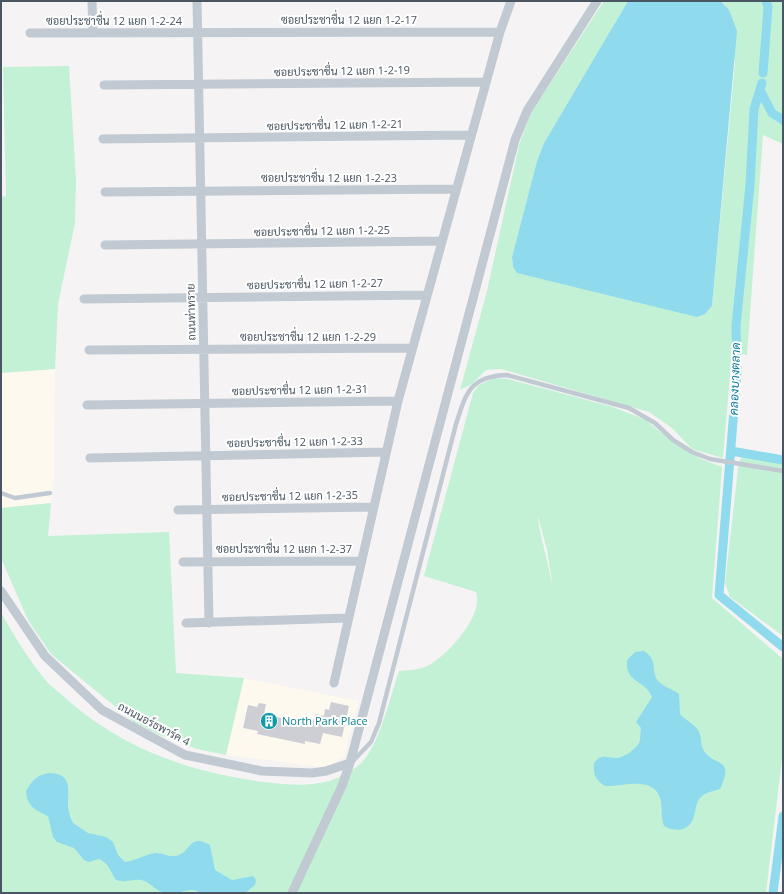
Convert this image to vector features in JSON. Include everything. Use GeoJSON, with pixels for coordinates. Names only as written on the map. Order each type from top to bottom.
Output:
{"type":"FeatureCollection","features":[{"type":"Feature","properties":{"kind":"street"},"geometry":{"type":"LineString","coordinates":[[92,1],[93,33]]}},
{"type":"Feature","properties":{"kind":"street","name":"ถนนท่าทราย"},"geometry":{"type":"LineString","coordinates":[[197,1],[209,623]]}},
{"type":"Feature","properties":{"kind":"street"},"geometry":{"type":"LineString","coordinates":[[334,683],[398,401],[500,32],[511,1]]}},
{"type":"Feature","properties":{"kind":"street"},"geometry":{"type":"LineString","coordinates":[[292,893],[342,786],[350,763],[515,140],[527,111],[597,1]]}},
{"type":"Feature","properties":{"kind":"street","name":"ซอยประชาชื่น 12 แยก 1-2-24"},"geometry":{"type":"LineString","coordinates":[[30,33],[197,32]]}},
{"type":"Feature","properties":{"kind":"street","name":"ซอยประชาชื่น 12 แยก 1-2-17"},"geometry":{"type":"LineString","coordinates":[[197,32],[500,32]]}},
{"type":"Feature","properties":{"kind":"street","name":"ซอยประชาชื่น 12 แยก 1-2-19"},"geometry":{"type":"LineString","coordinates":[[104,85],[486,82]]}},
{"type":"Feature","properties":{"kind":"street","name":"ซอยประชาชื่น 12 แยก 1-2-21"},"geometry":{"type":"LineString","coordinates":[[103,139],[471,135]]}},
{"type":"Feature","properties":{"kind":"street","name":"ซอยประชาชื่น 12 แยก 1-2-23"},"geometry":{"type":"LineString","coordinates":[[105,192],[456,189]]}},
{"type":"Feature","properties":{"kind":"street","name":"ซอยประชาชื่น 12 แยก 1-2-25"},"geometry":{"type":"LineString","coordinates":[[105,245],[442,241]]}},
{"type":"Feature","properties":{"kind":"street","name":"ซอยประชาชื่น 12 แยก 1-2-27"},"geometry":{"type":"LineString","coordinates":[[84,299],[427,295]]}},
{"type":"Feature","properties":{"kind":"street","name":"ซอยประชาชื่น 12 แยก 1-2-29"},"geometry":{"type":"LineString","coordinates":[[89,350],[412,348]]}},
{"type":"Feature","properties":{"kind":"street","name":"ซอยประชาชื่น 12 แยก 1-2-31"},"geometry":{"type":"LineString","coordinates":[[86,405],[398,401]]}},
{"type":"Feature","properties":{"kind":"street","name":"ซอยประชาชื่น 12 แยก 1-2-33"},"geometry":{"type":"LineString","coordinates":[[90,458],[386,452]]}},
{"type":"Feature","properties":{"kind":"street","name":"ซอยประชาชื่น 12 แยก 1-2-35"},"geometry":{"type":"LineString","coordinates":[[178,510],[374,507]]}},
{"type":"Feature","properties":{"kind":"street","name":"ซอยประชาชื่น 12 แยก 1-2-37"},"geometry":{"type":"LineString","coordinates":[[183,562],[361,561]]}},
{"type":"Feature","properties":{"kind":"street","name":"ถนนนอร์ธพาร์ค 4"},"geometry":{"type":"LineString","coordinates":[[1,591],[45,656],[102,710],[185,755],[262,771],[312,773],[326,771],[350,763]]}},
{"type":"Feature","properties":{"kind":"street"},"geometry":{"type":"LineString","coordinates":[[186,624],[348,618]]}},
{"type":"Feature","properties":{"kind":"lane"},"geometry":{"type":"LineString","coordinates":[[350,763],[366,749],[373,739],[379,723],[456,424],[465,395],[479,381],[494,375],[513,376],[629,408],[656,423],[673,440],[692,452],[710,460],[783,471]]}},
{"type":"Feature","properties":{"kind":"lane"},"geometry":{"type":"LineString","coordinates":[[1,493],[15,498],[50,493]]}},
{"type":"Feature","properties":{"kind":"shaded area"},"geometry":{"type":"Polygon","coordinates":[[[55,369],[54,479],[51,503],[1,508],[1,373],[55,369]]]}},
{"type":"Feature","properties":{"kind":"shaded area"},"geometry":{"type":"Polygon","coordinates":[[[244,678],[359,701],[344,757],[331,765],[320,767],[226,755],[244,678]]]}},
{"type":"Feature","properties":{"kind":"green space"},"geometry":{"type":"Polygon","coordinates":[[[604,1],[628,1],[544,143],[537,161],[512,257],[513,267],[705,314],[712,306],[735,63],[725,4],[721,1],[782,1],[783,144],[763,135],[747,355],[732,352],[723,458],[692,449],[672,428],[649,412],[501,369],[486,370],[472,384],[460,390],[487,291],[519,145],[531,113],[604,1]]]}},
{"type":"Feature","properties":{"kind":"green space"},"geometry":{"type":"Polygon","coordinates":[[[69,66],[76,180],[75,223],[58,304],[55,369],[1,373],[1,197],[6,196],[3,67],[69,66]]]}},
{"type":"Feature","properties":{"kind":"green space"},"geometry":{"type":"Polygon","coordinates":[[[494,378],[508,379],[613,407],[646,420],[663,434],[701,459],[722,467],[712,598],[783,659],[783,750],[766,893],[1,893],[1,613],[29,658],[48,683],[92,720],[114,734],[138,746],[162,757],[186,765],[238,778],[264,782],[301,785],[313,784],[325,782],[348,773],[359,765],[366,757],[378,735],[399,671],[423,667],[431,664],[439,658],[464,632],[475,611],[477,601],[476,592],[424,576],[473,393],[479,385],[494,378]],[[538,516],[539,527],[553,587],[547,550],[538,516]]]}},
{"type":"Feature","properties":{"kind":"green space"},"geometry":{"type":"Polygon","coordinates":[[[741,457],[783,464],[783,636],[730,597],[725,583],[738,469],[741,457]]]}},
{"type":"Feature","properties":{"kind":"green space"},"geometry":{"type":"Polygon","coordinates":[[[51,503],[48,536],[169,532],[176,673],[244,678],[226,755],[197,749],[157,734],[134,722],[51,654],[28,620],[1,558],[1,508],[51,503]]]}},
{"type":"Feature","properties":{"kind":"water"},"geometry":{"type":"Polygon","coordinates":[[[628,1],[721,1],[729,10],[737,31],[712,306],[705,314],[697,317],[517,273],[513,267],[512,257],[537,161],[544,143],[628,1]]]}},
{"type":"Feature","properties":{"kind":"water"},"geometry":{"type":"Polygon","coordinates":[[[644,651],[649,655],[653,662],[658,681],[679,694],[680,714],[698,730],[704,751],[708,756],[722,764],[724,767],[724,779],[720,789],[707,793],[700,798],[691,823],[684,829],[680,830],[664,826],[661,801],[658,793],[652,787],[638,784],[605,786],[594,774],[594,763],[599,758],[622,757],[632,751],[639,743],[641,728],[636,722],[652,697],[645,687],[632,678],[627,668],[627,660],[635,652],[644,651]]]}},
{"type":"Feature","properties":{"kind":"water"},"geometry":{"type":"Polygon","coordinates":[[[49,773],[62,776],[67,783],[68,810],[73,823],[88,833],[106,837],[113,842],[118,855],[125,862],[156,853],[175,856],[184,852],[193,842],[198,841],[210,845],[215,870],[232,880],[253,876],[256,880],[255,885],[245,893],[201,893],[190,890],[176,893],[166,893],[158,890],[145,881],[116,880],[108,866],[103,861],[99,859],[89,862],[84,860],[74,848],[57,842],[53,837],[48,816],[32,807],[30,804],[26,791],[28,787],[41,775],[49,773]]]}},
{"type":"Feature","properties":{"kind":"building","name":"North Park Place"},"geometry":{"type":"Polygon","coordinates":[[[331,702],[349,706],[342,737],[323,733],[320,744],[305,741],[305,744],[257,734],[258,731],[243,728],[248,705],[257,707],[259,703],[266,704],[264,714],[312,725],[315,714],[324,716],[325,709],[329,710],[331,702]]]}},
{"type":"Feature","properties":{"kind":"waterway","name":"คลองบางตลาด"},"geometry":{"type":"LineString","coordinates":[[763,73],[768,7],[766,1]]}},
{"type":"Feature","properties":{"kind":"waterway","name":"คลองบางตลาด"},"geometry":{"type":"LineString","coordinates":[[762,83],[754,109],[750,185],[736,326],[737,372],[719,595],[783,647]]}},
{"type":"Feature","properties":{"kind":"waterway"},"geometry":{"type":"LineString","coordinates":[[760,90],[772,113],[783,120]]}},
{"type":"Feature","properties":{"kind":"waterway"},"geometry":{"type":"LineString","coordinates":[[731,451],[783,460]]}},
{"type":"Feature","properties":{"kind":"waterway","name":"คลองบางตลาด"},"geometry":{"type":"LineString","coordinates":[[773,893],[783,816]]}},
{"type":"Feature","properties":{"kind":"place","name":"North Park Place"},"geometry":{"type":"Point","coordinates":[269,721]}}]}
